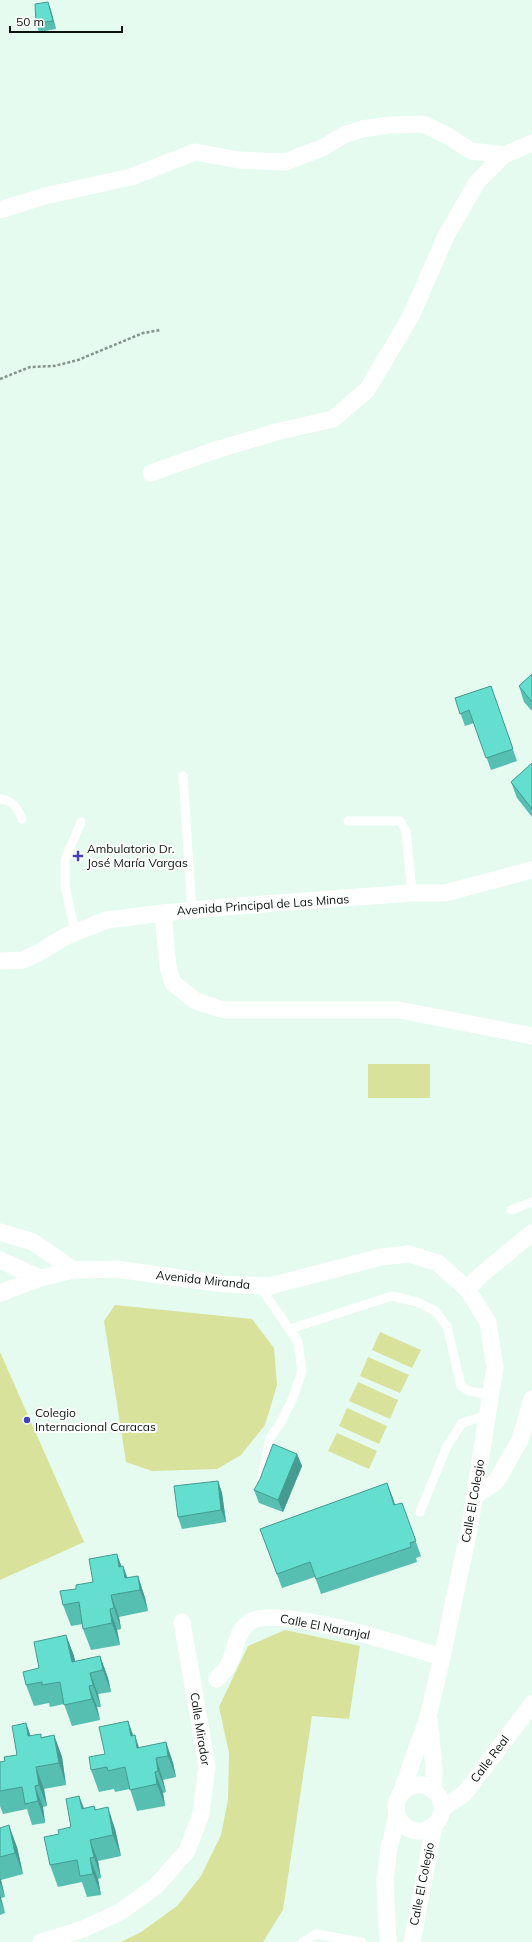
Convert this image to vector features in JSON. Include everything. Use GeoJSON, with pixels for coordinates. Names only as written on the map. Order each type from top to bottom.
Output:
{"type":"FeatureCollection","features":[{"type":"Feature","properties":{"kind":"street"},"geometry":{"type":"LineString","coordinates":[[0,210],[45,196],[131,177],[195,152],[239,160],[285,162],[322,148],[344,135],[362,129],[390,125],[423,124],[448,136],[471,151],[504,154]]}},
{"type":"Feature","properties":{"kind":"street"},"geometry":{"type":"LineString","coordinates":[[151,473],[276,432],[333,419],[367,390],[411,316],[446,236],[477,182],[504,154],[532,143]]}},
{"type":"Feature","properties":{"kind":"street","name":"Avenida Principal de Las Minas"},"geometry":{"type":"LineString","coordinates":[[0,961],[23,960],[75,932],[107,920],[162,912],[412,894],[445,893],[532,870]]}},
{"type":"Feature","properties":{"kind":"street"},"geometry":{"type":"LineString","coordinates":[[162,912],[168,967],[173,983],[196,1001],[203,1004],[224,1010],[399,1010],[532,1036]]}},
{"type":"Feature","properties":{"kind":"street"},"geometry":{"type":"LineString","coordinates":[[0,1232],[33,1242],[74,1270]]}},
{"type":"Feature","properties":{"kind":"street"},"geometry":{"type":"LineString","coordinates":[[467,1289],[482,1274],[532,1234]]}},
{"type":"Feature","properties":{"kind":"street","name":"Avenida Miranda"},"geometry":{"type":"LineString","coordinates":[[0,1293],[40,1278],[74,1270],[116,1269],[223,1284],[270,1286],[381,1257],[408,1254],[438,1263],[467,1289]]}},
{"type":"Feature","properties":{"kind":"street"},"geometry":{"type":"LineString","coordinates":[[0,1260],[40,1278]]}},
{"type":"Feature","properties":{"kind":"street","name":"Calle El Colegio"},"geometry":{"type":"LineString","coordinates":[[388,1942],[385,1881],[389,1848],[397,1815],[396,1803],[428,1717],[442,1657],[470,1525],[473,1497],[495,1367],[488,1322],[467,1289]]}},
{"type":"Feature","properties":{"kind":"street"},"geometry":{"type":"LineString","coordinates":[[473,1497],[496,1482],[528,1424],[532,1399]]}},
{"type":"Feature","properties":{"kind":"street","name":"Calle El Naranjal"},"geometry":{"type":"LineString","coordinates":[[217,1679],[229,1663],[241,1630],[251,1621],[267,1617],[290,1618],[364,1634],[442,1657]]}},
{"type":"Feature","properties":{"kind":"street","name":"Calle Mirador"},"geometry":{"type":"LineString","coordinates":[[41,1942],[83,1929],[120,1912],[156,1886],[187,1851],[201,1814],[207,1766],[182,1622]]}},
{"type":"Feature","properties":{"kind":"street","name":"Calle Real"},"geometry":{"type":"LineString","coordinates":[[442,1809],[465,1793],[532,1704]]}},
{"type":"Feature","properties":{"kind":"street","name":"Calle El Colegio"},"geometry":{"type":"LineString","coordinates":[[412,1942],[434,1826],[440,1818],[442,1809],[440,1798],[433,1789],[432,1748],[428,1717]]}},
{"type":"Feature","properties":{"kind":"street"},"geometry":{"type":"LineString","coordinates":[[401,1793],[410,1786],[416,1784],[422,1784],[433,1789]]}},
{"type":"Feature","properties":{"kind":"street","name":"Calle El Colegio"},"geometry":{"type":"LineString","coordinates":[[397,1815],[402,1824],[412,1830],[423,1831],[434,1826]]}},
{"type":"Feature","properties":{"kind":"lane"},"geometry":{"type":"LineString","coordinates":[[183,776],[192,910]]}},
{"type":"Feature","properties":{"kind":"lane"},"geometry":{"type":"LineString","coordinates":[[0,799],[9,800],[16,806],[22,819]]}},
{"type":"Feature","properties":{"kind":"lane"},"geometry":{"type":"LineString","coordinates":[[348,821],[400,821],[406,831],[412,894]]}},
{"type":"Feature","properties":{"kind":"lane"},"geometry":{"type":"LineString","coordinates":[[75,932],[65,886],[65,860],[81,822]]}},
{"type":"Feature","properties":{"kind":"lane"},"geometry":{"type":"LineString","coordinates":[[511,1210],[532,1202]]}},
{"type":"Feature","properties":{"kind":"lane"},"geometry":{"type":"LineString","coordinates":[[259,1285],[298,1342],[302,1371],[293,1398],[281,1422],[270,1438],[259,1490]]}},
{"type":"Feature","properties":{"kind":"lane"},"geometry":{"type":"LineString","coordinates":[[290,1329],[392,1296],[417,1302],[435,1310],[447,1326],[461,1386],[469,1391],[491,1394]]}},
{"type":"Feature","properties":{"kind":"lane"},"geometry":{"type":"LineString","coordinates":[[420,1512],[447,1446],[462,1423],[488,1415]]}},
{"type":"Feature","properties":{"kind":"lane"},"geometry":{"type":"LineString","coordinates":[[303,1942],[316,1934],[361,1942]]}},
{"type":"Feature","properties":{"kind":"path"},"geometry":{"type":"LineString","coordinates":[[0,379],[30,367],[54,366],[78,360],[143,333],[161,330]]}},
{"type":"Feature","properties":{"kind":"green space"},"geometry":{"type":"Polygon","coordinates":[[[368,1064],[430,1064],[430,1098],[368,1098],[368,1064]]]}},
{"type":"Feature","properties":{"kind":"green space"},"geometry":{"type":"Polygon","coordinates":[[[115,1305],[252,1319],[274,1348],[277,1385],[265,1425],[241,1455],[217,1469],[152,1471],[126,1462],[104,1321],[115,1305]]]}},
{"type":"Feature","properties":{"kind":"green space"},"geometry":{"type":"Polygon","coordinates":[[[380,1332],[421,1350],[412,1368],[372,1350],[380,1332]]]}},
{"type":"Feature","properties":{"kind":"green space"},"geometry":{"type":"Polygon","coordinates":[[[0,1352],[84,1542],[0,1580],[0,1352]]]}},
{"type":"Feature","properties":{"kind":"green space"},"geometry":{"type":"Polygon","coordinates":[[[368,1357],[409,1375],[400,1393],[360,1376],[368,1357]]]}},
{"type":"Feature","properties":{"kind":"green space"},"geometry":{"type":"Polygon","coordinates":[[[358,1382],[398,1400],[390,1419],[349,1401],[358,1382]]]}},
{"type":"Feature","properties":{"kind":"green space"},"geometry":{"type":"Polygon","coordinates":[[[347,1408],[387,1426],[379,1444],[339,1426],[347,1408]]]}},
{"type":"Feature","properties":{"kind":"green space"},"geometry":{"type":"Polygon","coordinates":[[[337,1433],[377,1451],[369,1469],[328,1451],[337,1433]]]}},
{"type":"Feature","properties":{"kind":"green space"},"geometry":{"type":"Polygon","coordinates":[[[285,1630],[360,1646],[349,1719],[312,1716],[283,1910],[263,1942],[121,1942],[141,1932],[177,1906],[201,1876],[221,1835],[228,1800],[229,1753],[219,1707],[248,1646],[285,1630]]]}},
{"type":"Feature","properties":{"kind":"building"},"geometry":{"type":"Polygon","coordinates":[[[48,2],[53,21],[36,23],[35,4],[48,2]]]}},
{"type":"Feature","properties":{"kind":"building"},"geometry":{"type":"Polygon","coordinates":[[[532,674],[532,702],[519,686],[532,674]]]}},
{"type":"Feature","properties":{"kind":"building"},"geometry":{"type":"Polygon","coordinates":[[[491,686],[513,749],[486,758],[469,710],[460,714],[455,698],[491,686]]]}},
{"type":"Feature","properties":{"kind":"building"},"geometry":{"type":"Polygon","coordinates":[[[532,763],[532,809],[511,782],[532,763]]]}},
{"type":"Feature","properties":{"kind":"building"},"geometry":{"type":"Polygon","coordinates":[[[273,1444],[297,1454],[278,1500],[254,1490],[260,1479],[273,1444]]]}},
{"type":"Feature","properties":{"kind":"building"},"geometry":{"type":"Polygon","coordinates":[[[218,1481],[221,1510],[178,1517],[174,1486],[218,1481]]]}},
{"type":"Feature","properties":{"kind":"building"},"geometry":{"type":"Polygon","coordinates":[[[387,1483],[394,1505],[402,1503],[416,1541],[410,1543],[411,1547],[316,1579],[310,1562],[277,1574],[260,1529],[387,1483]]]}},
{"type":"Feature","properties":{"kind":"building"},"geometry":{"type":"Polygon","coordinates":[[[117,1554],[119,1567],[123,1566],[125,1578],[138,1576],[140,1590],[111,1595],[114,1608],[110,1609],[112,1623],[83,1629],[79,1602],[63,1605],[60,1591],[76,1589],[76,1585],[93,1582],[89,1559],[117,1554]]]}},
{"type":"Feature","properties":{"kind":"building"},"geometry":{"type":"Polygon","coordinates":[[[66,1635],[72,1662],[100,1656],[103,1670],[90,1673],[93,1685],[89,1686],[92,1699],[64,1705],[60,1682],[42,1685],[42,1682],[26,1685],[23,1672],[39,1668],[34,1642],[66,1635]]]}},
{"type":"Feature","properties":{"kind":"building"},"geometry":{"type":"Polygon","coordinates":[[[128,1721],[131,1736],[135,1735],[137,1748],[166,1742],[168,1756],[156,1758],[158,1771],[155,1772],[157,1784],[130,1790],[125,1767],[108,1771],[107,1767],[91,1770],[89,1757],[105,1754],[99,1727],[128,1721]]]}},
{"type":"Feature","properties":{"kind":"building"},"geometry":{"type":"Polygon","coordinates":[[[26,1723],[28,1736],[41,1734],[41,1738],[54,1735],[59,1763],[36,1767],[39,1785],[35,1786],[38,1801],[25,1804],[22,1787],[0,1791],[0,1762],[5,1761],[4,1757],[17,1755],[12,1726],[26,1723]]]}},
{"type":"Feature","properties":{"kind":"building"},"geometry":{"type":"Polygon","coordinates":[[[79,1796],[82,1809],[94,1806],[95,1810],[108,1807],[113,1835],[90,1840],[94,1857],[90,1858],[93,1874],[80,1876],[77,1860],[50,1865],[44,1837],[59,1834],[58,1830],[71,1827],[66,1799],[79,1796]]]}},
{"type":"Feature","properties":{"kind":"building"},"geometry":{"type":"Polygon","coordinates":[[[9,1825],[15,1853],[0,1857],[0,1828],[9,1825]]]}},
{"type":"Feature","properties":{"kind":"place","name":"Ambulatorio Dr. José María Vargas"},"geometry":{"type":"Point","coordinates":[78,856]}},
{"type":"Feature","properties":{"kind":"place","name":"Colegio Internacional Caracas"},"geometry":{"type":"Point","coordinates":[27,1420]}}]}
